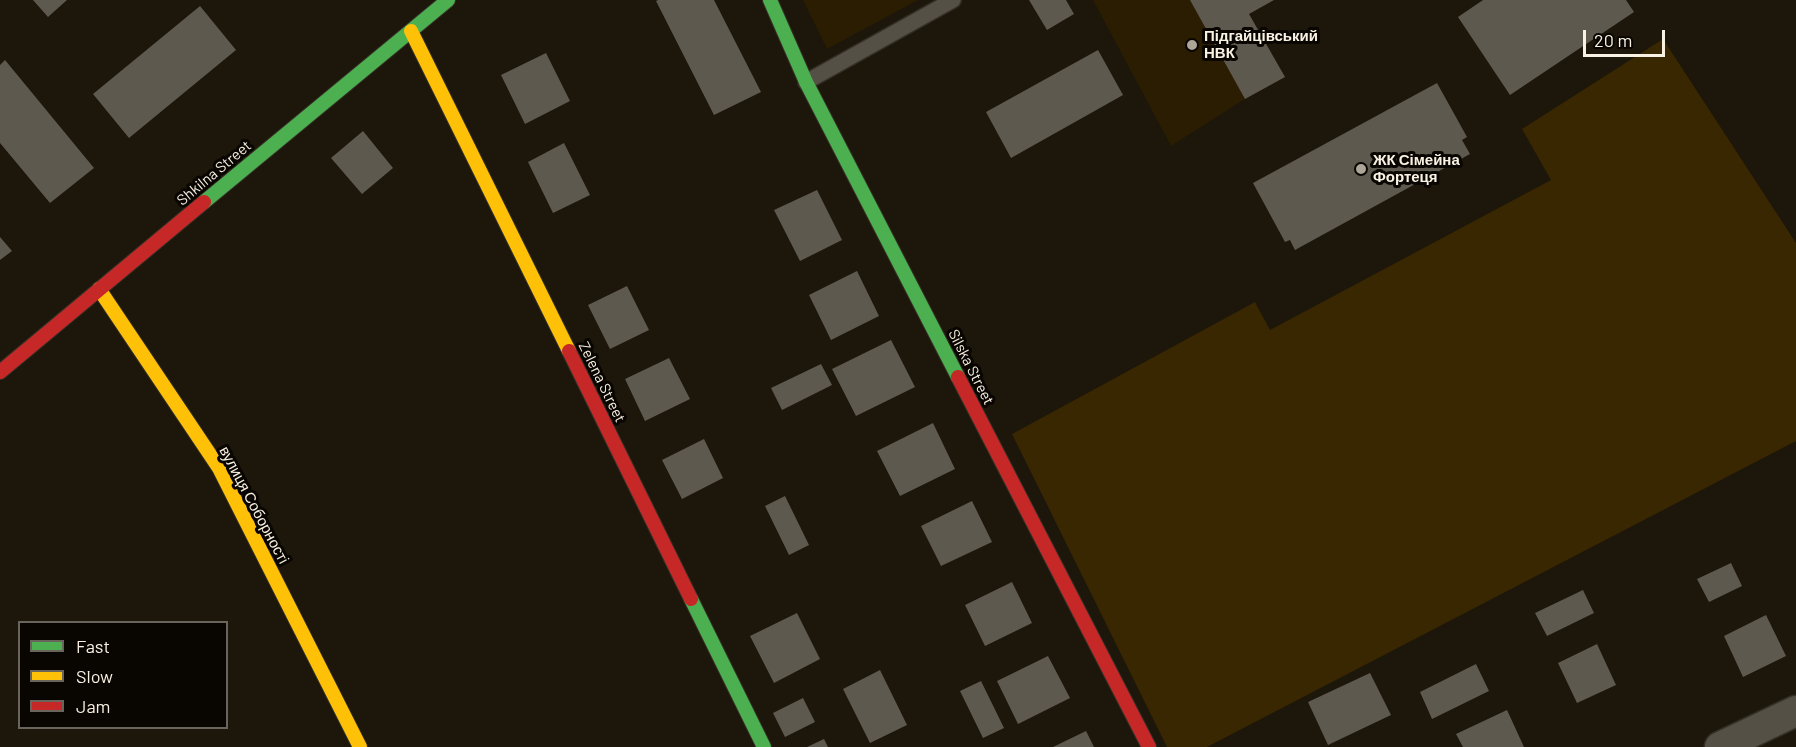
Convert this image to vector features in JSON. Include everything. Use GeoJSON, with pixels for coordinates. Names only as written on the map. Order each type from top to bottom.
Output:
{"type":"FeatureCollection","features":[{"type":"Feature","properties":{"kind":"street","name":"Shkilna Street"},"geometry":{"type":"LineString","coordinates":[[0,372],[448,0]]}},
{"type":"Feature","properties":{"kind":"street","name":"Silska Street"},"geometry":{"type":"LineString","coordinates":[[770,0],[806,82],[1149,747]]}},
{"type":"Feature","properties":{"kind":"street","name":"Zelena Street"},"geometry":{"type":"LineString","coordinates":[[411,31],[764,747]]}},
{"type":"Feature","properties":{"kind":"street","name":"вулиця Соборності"},"geometry":{"type":"LineString","coordinates":[[99,289],[219,468],[360,747]]}},
{"type":"Feature","properties":{"kind":"street"},"geometry":{"type":"LineString","coordinates":[[1720,747],[1796,711]]}},
{"type":"Feature","properties":{"kind":"lane"},"geometry":{"type":"LineString","coordinates":[[806,82],[953,0]]}},
{"type":"Feature","properties":{"kind":"shaded area"},"geometry":{"type":"Polygon","coordinates":[[[803,0],[918,0],[827,49],[803,0]]]}},
{"type":"Feature","properties":{"kind":"shaded area","name":"Підгайцівський НВК"},"geometry":{"type":"Polygon","coordinates":[[[1093,0],[1274,0],[1249,14],[1285,77],[1245,99],[1171,146],[1093,0]]]}},
{"type":"Feature","properties":{"kind":"shaded area"},"geometry":{"type":"Polygon","coordinates":[[[1663,39],[1796,243],[1796,441],[1207,747],[1167,747],[1012,434],[1255,302],[1270,330],[1551,180],[1522,129],[1663,39]]]}},
{"type":"Feature","properties":{"kind":"building"},"geometry":{"type":"Polygon","coordinates":[[[33,0],[67,0],[48,17],[33,0]]]}},
{"type":"Feature","properties":{"kind":"building"},"geometry":{"type":"Polygon","coordinates":[[[714,0],[761,92],[714,115],[656,1],[714,0]]]}},
{"type":"Feature","properties":{"kind":"building"},"geometry":{"type":"Polygon","coordinates":[[[1029,0],[1066,0],[1074,14],[1047,30],[1029,0]]]}},
{"type":"Feature","properties":{"kind":"building"},"geometry":{"type":"Polygon","coordinates":[[[1190,0],[1274,0],[1249,14],[1285,77],[1245,99],[1190,0]]]}},
{"type":"Feature","properties":{"kind":"building"},"geometry":{"type":"Polygon","coordinates":[[[1483,0],[1626,0],[1634,12],[1510,95],[1458,17],[1483,0]]]}},
{"type":"Feature","properties":{"kind":"building"},"geometry":{"type":"Polygon","coordinates":[[[200,6],[236,50],[129,138],[93,94],[200,6]]]}},
{"type":"Feature","properties":{"kind":"building"},"geometry":{"type":"Polygon","coordinates":[[[1098,50],[1123,95],[1011,158],[986,112],[1098,50]]]}},
{"type":"Feature","properties":{"kind":"building"},"geometry":{"type":"Polygon","coordinates":[[[546,53],[570,101],[525,124],[501,75],[546,53]]]}},
{"type":"Feature","properties":{"kind":"building"},"geometry":{"type":"Polygon","coordinates":[[[5,60],[94,168],[50,203],[0,143],[0,65],[5,60]]]}},
{"type":"Feature","properties":{"kind":"building","name":"ЖК Сімейна Фортеця"},"geometry":{"type":"Polygon","coordinates":[[[1437,83],[1467,137],[1462,140],[1470,154],[1295,250],[1290,240],[1285,242],[1253,183],[1437,83]]]}},
{"type":"Feature","properties":{"kind":"building"},"geometry":{"type":"Polygon","coordinates":[[[363,131],[393,168],[362,194],[331,158],[363,131]]]}},
{"type":"Feature","properties":{"kind":"building"},"geometry":{"type":"Polygon","coordinates":[[[564,143],[590,195],[553,213],[528,162],[564,143]]]}},
{"type":"Feature","properties":{"kind":"building"},"geometry":{"type":"Polygon","coordinates":[[[817,190],[842,240],[800,261],[774,210],[817,190]]]}},
{"type":"Feature","properties":{"kind":"building"},"geometry":{"type":"Polygon","coordinates":[[[0,237],[12,251],[0,260],[0,237]]]}},
{"type":"Feature","properties":{"kind":"building"},"geometry":{"type":"Polygon","coordinates":[[[857,271],[879,316],[831,340],[809,295],[857,271]]]}},
{"type":"Feature","properties":{"kind":"building"},"geometry":{"type":"Polygon","coordinates":[[[627,286],[649,330],[610,349],[588,305],[627,286]]]}},
{"type":"Feature","properties":{"kind":"building"},"geometry":{"type":"Polygon","coordinates":[[[891,340],[915,387],[856,416],[832,369],[891,340]]]}},
{"type":"Feature","properties":{"kind":"building"},"geometry":{"type":"Polygon","coordinates":[[[669,358],[690,399],[645,421],[625,379],[669,358]]]}},
{"type":"Feature","properties":{"kind":"building"},"geometry":{"type":"Polygon","coordinates":[[[821,364],[832,385],[782,410],[771,388],[821,364]]]}},
{"type":"Feature","properties":{"kind":"building"},"geometry":{"type":"Polygon","coordinates":[[[933,423],[955,469],[900,496],[877,451],[933,423]]]}},
{"type":"Feature","properties":{"kind":"building"},"geometry":{"type":"Polygon","coordinates":[[[704,439],[723,478],[682,499],[662,460],[704,439]]]}},
{"type":"Feature","properties":{"kind":"building"},"geometry":{"type":"Polygon","coordinates":[[[785,496],[809,545],[789,555],[765,506],[785,496]]]}},
{"type":"Feature","properties":{"kind":"building"},"geometry":{"type":"Polygon","coordinates":[[[972,501],[992,542],[941,566],[921,526],[972,501]]]}},
{"type":"Feature","properties":{"kind":"building"},"geometry":{"type":"Polygon","coordinates":[[[1731,563],[1742,586],[1709,602],[1697,579],[1731,563]]]}},
{"type":"Feature","properties":{"kind":"building"},"geometry":{"type":"Polygon","coordinates":[[[1012,582],[1032,623],[985,646],[965,605],[1012,582]]]}},
{"type":"Feature","properties":{"kind":"building"},"geometry":{"type":"Polygon","coordinates":[[[1583,590],[1594,613],[1547,636],[1535,613],[1583,590]]]}},
{"type":"Feature","properties":{"kind":"building"},"geometry":{"type":"Polygon","coordinates":[[[797,613],[820,659],[774,683],[750,636],[797,613]]]}},
{"type":"Feature","properties":{"kind":"building"},"geometry":{"type":"Polygon","coordinates":[[[1766,615],[1786,656],[1743,677],[1724,636],[1766,615]]]}},
{"type":"Feature","properties":{"kind":"building"},"geometry":{"type":"Polygon","coordinates":[[[1597,644],[1616,685],[1577,703],[1558,663],[1597,644]]]}},
{"type":"Feature","properties":{"kind":"building"},"geometry":{"type":"Polygon","coordinates":[[[1048,656],[1070,698],[1018,724],[997,681],[1048,656]]]}},
{"type":"Feature","properties":{"kind":"building"},"geometry":{"type":"Polygon","coordinates":[[[1476,664],[1489,691],[1432,719],[1420,692],[1476,664]]]}},
{"type":"Feature","properties":{"kind":"building"},"geometry":{"type":"Polygon","coordinates":[[[880,670],[907,725],[870,743],[843,689],[880,670]]]}},
{"type":"Feature","properties":{"kind":"building"},"geometry":{"type":"Polygon","coordinates":[[[1370,673],[1391,715],[1328,745],[1308,702],[1370,673]]]}},
{"type":"Feature","properties":{"kind":"building"},"geometry":{"type":"Polygon","coordinates":[[[981,681],[1004,728],[983,738],[960,691],[981,681]]]}},
{"type":"Feature","properties":{"kind":"building"},"geometry":{"type":"Polygon","coordinates":[[[803,698],[815,722],[785,737],[773,713],[803,698]]]}},
{"type":"Feature","properties":{"kind":"building"},"geometry":{"type":"Polygon","coordinates":[[[1507,710],[1524,747],[1463,747],[1456,734],[1507,710]]]}},
{"type":"Feature","properties":{"kind":"building"},"geometry":{"type":"Polygon","coordinates":[[[1086,731],[1094,747],[1053,747],[1086,731]]]}},
{"type":"Feature","properties":{"kind":"building"},"geometry":{"type":"Polygon","coordinates":[[[824,739],[828,747],[807,747],[824,739]]]}},
{"type":"Feature","properties":{"kind":"traffic: fast"},"geometry":{"type":"LineString","coordinates":[[204,202],[448,0]]}},
{"type":"Feature","properties":{"kind":"traffic: fast"},"geometry":{"type":"LineString","coordinates":[[770,0],[806,82],[958,377]]}},
{"type":"Feature","properties":{"kind":"traffic: fast"},"geometry":{"type":"LineString","coordinates":[[691,599],[764,747]]}},
{"type":"Feature","properties":{"kind":"traffic: slow"},"geometry":{"type":"LineString","coordinates":[[411,31],[569,351]]}},
{"type":"Feature","properties":{"kind":"traffic: slow"},"geometry":{"type":"LineString","coordinates":[[99,289],[219,468],[360,747]]}},
{"type":"Feature","properties":{"kind":"traffic: jam"},"geometry":{"type":"LineString","coordinates":[[0,372],[204,202]]}},
{"type":"Feature","properties":{"kind":"traffic: jam"},"geometry":{"type":"LineString","coordinates":[[569,351],[691,599]]}},
{"type":"Feature","properties":{"kind":"traffic: jam"},"geometry":{"type":"LineString","coordinates":[[958,377],[1149,747]]}},
{"type":"Feature","properties":{"kind":"place","name":"Підгайцівський НВК"},"geometry":{"type":"Point","coordinates":[1192,45]}},
{"type":"Feature","properties":{"kind":"place","name":"ЖК Сімейна Фортеця"},"geometry":{"type":"Point","coordinates":[1361,169]}}]}
